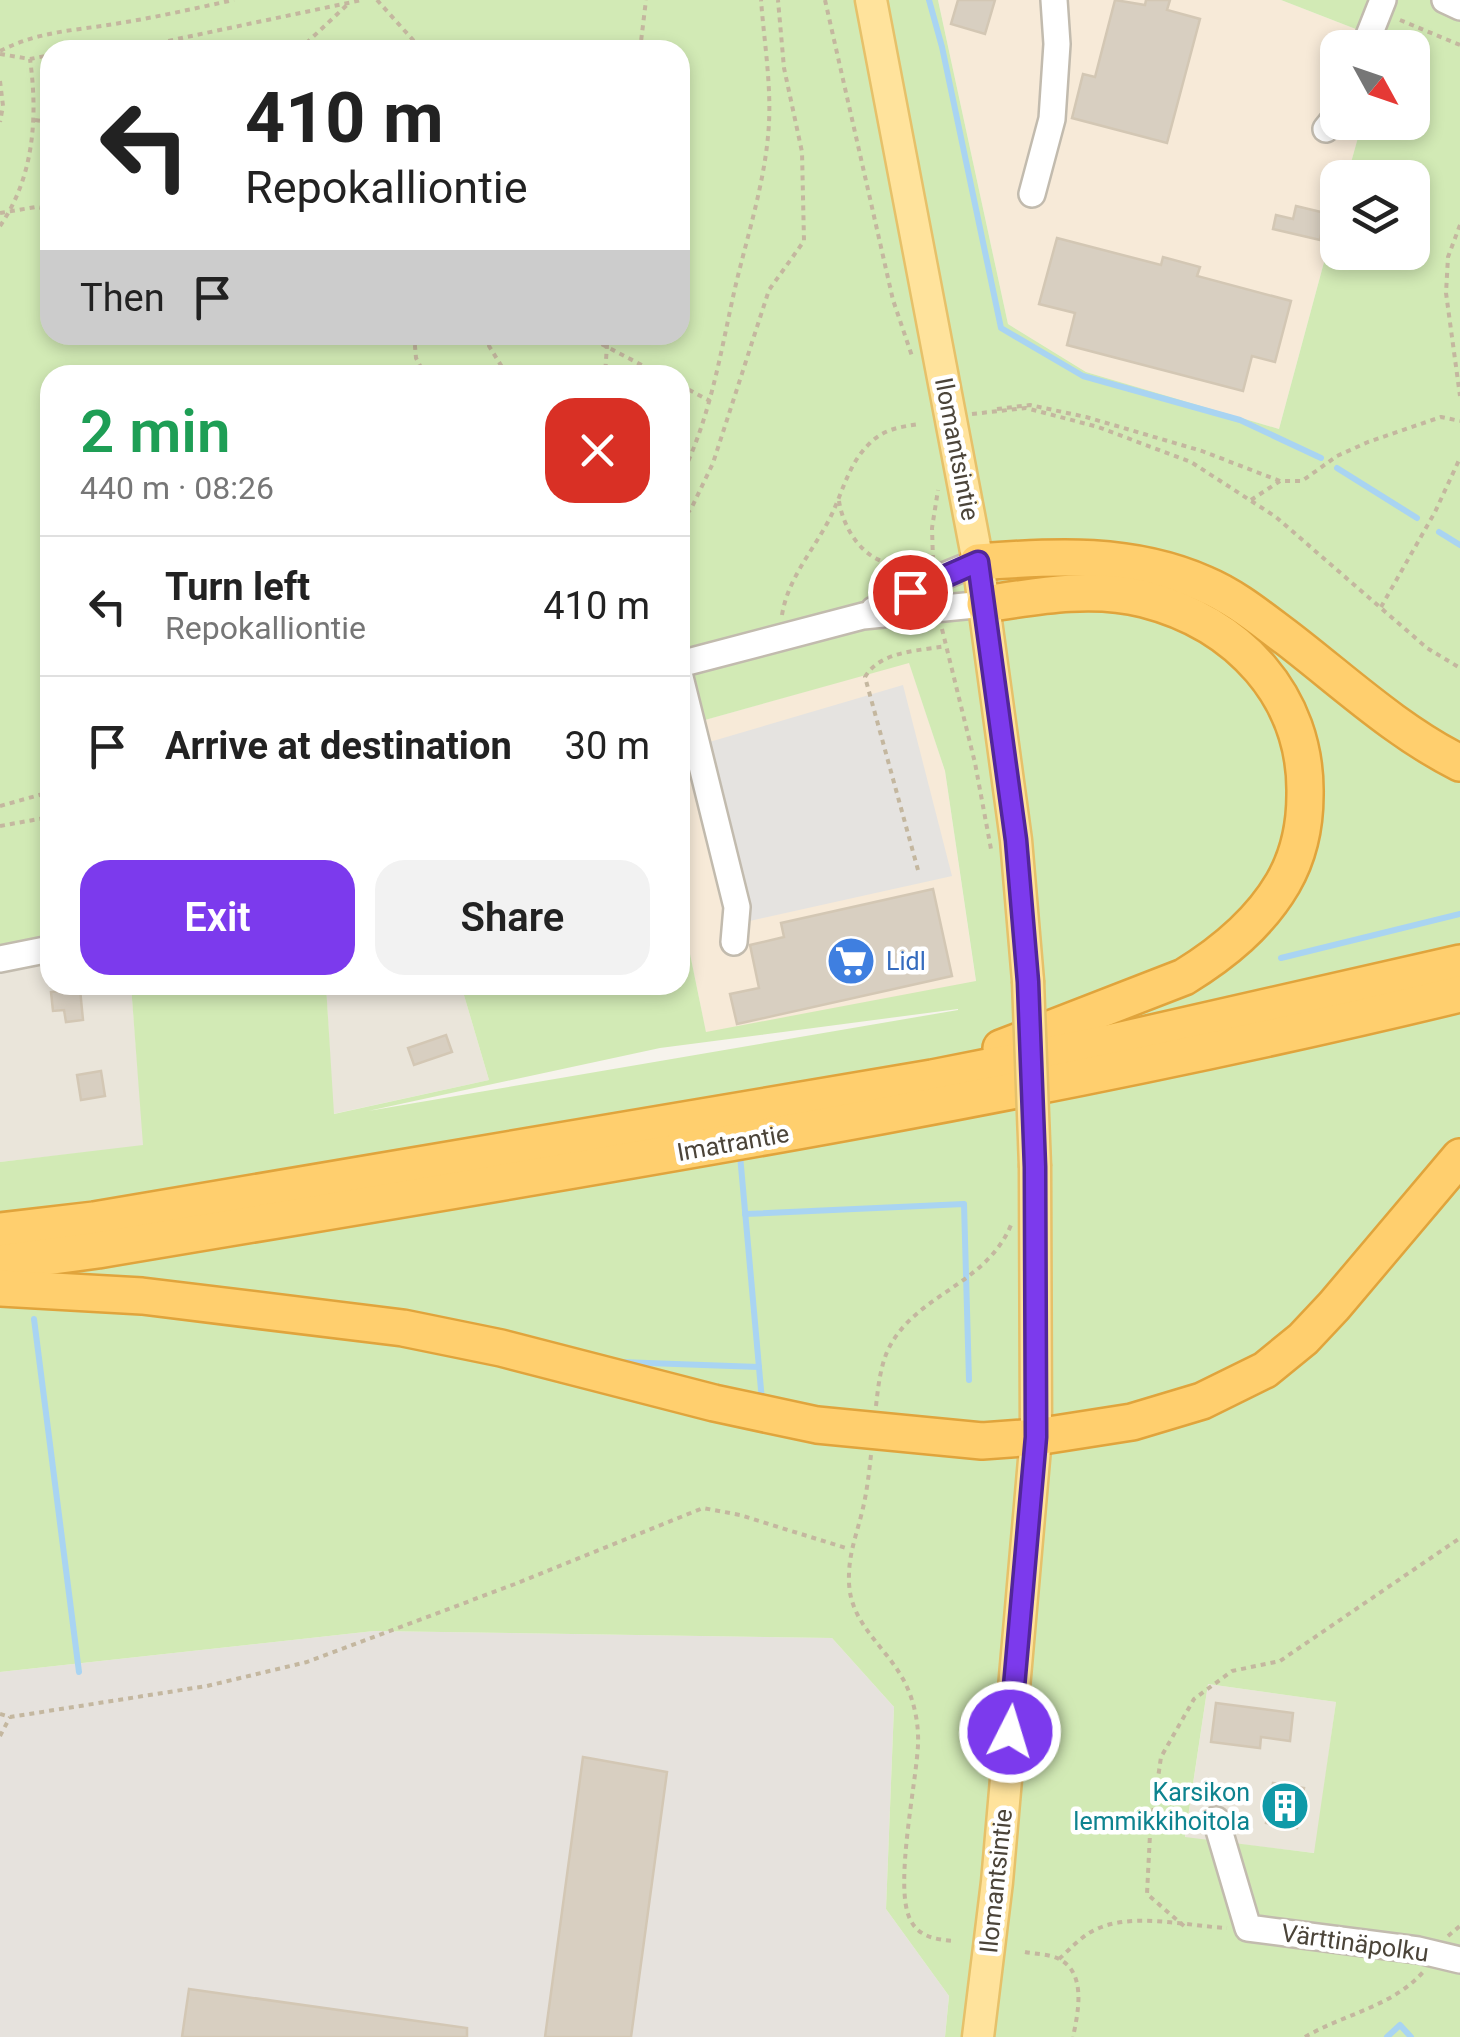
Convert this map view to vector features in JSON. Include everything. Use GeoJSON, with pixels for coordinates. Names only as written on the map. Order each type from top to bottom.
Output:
{"type":"FeatureCollection","features":[{"type":"Feature","properties":{"kind":"highway"},"geometry":{"type":"LineString","coordinates":[[978,562],[1044,557],[1111,559],[1163,569],[1206,584],[1242,604],[1369,704],[1460,763]]}},
{"type":"Feature","properties":{"kind":"highway"},"geometry":{"type":"LineString","coordinates":[[932,1078],[1051,1026],[1184,977],[1212,960],[1264,911],[1285,881],[1298,848],[1305,814],[1303,757],[1296,726],[1282,697],[1227,636],[1173,608],[1113,593],[1048,594],[985,604]]}},
{"type":"Feature","properties":{"kind":"highway","name":"Imatrantie"},"geometry":{"type":"LineString","coordinates":[[0,1231],[94,1220],[932,1078],[1104,1044],[1460,963]]}},
{"type":"Feature","properties":{"kind":"highway","name":"Imatrantie"},"geometry":{"type":"LineString","coordinates":[[0,1263],[98,1250],[938,1108],[1163,1063],[1460,994]]}},
{"type":"Feature","properties":{"kind":"highway"},"geometry":{"type":"LineString","coordinates":[[0,1288],[161,1298],[404,1328],[501,1348],[714,1404],[817,1424],[982,1442],[1132,1422],[1202,1401],[1265,1370],[1303,1339],[1334,1306],[1460,1157]]}},
{"type":"Feature","properties":{"kind":"main road","name":"Ilomantsintie"},"geometry":{"type":"LineString","coordinates":[[872,0],[985,604],[1016,840],[1028,982],[1035,1167],[1036,1437],[997,1882],[978,2037]]}},
{"type":"Feature","properties":{"kind":"street"},"geometry":{"type":"LineString","coordinates":[[1032,194],[1052,119],[1057,44],[1054,0]]}},
{"type":"Feature","properties":{"kind":"street"},"geometry":{"type":"LineString","coordinates":[[1445,0],[1460,7]]}},
{"type":"Feature","properties":{"kind":"street"},"geometry":{"type":"LineString","coordinates":[[1371,30],[1380,5]]}},
{"type":"Feature","properties":{"kind":"street"},"geometry":{"type":"LineString","coordinates":[[863,616],[934,568],[978,562]]}},
{"type":"Feature","properties":{"kind":"street"},"geometry":{"type":"LineString","coordinates":[[690,661],[863,616],[985,604]]}},
{"type":"Feature","properties":{"kind":"street"},"geometry":{"type":"LineString","coordinates":[[690,717],[738,907],[734,942]]}},
{"type":"Feature","properties":{"kind":"street"},"geometry":{"type":"LineString","coordinates":[[0,959],[40,951]]}},
{"type":"Feature","properties":{"kind":"street"},"geometry":{"type":"LineString","coordinates":[[1216,1820],[1248,1928]]}},
{"type":"Feature","properties":{"kind":"street","name":"Värttinäpolku"},"geometry":{"type":"LineString","coordinates":[[1248,1928],[1435,1953],[1460,1960]]}},
{"type":"Feature","properties":{"kind":"path"},"geometry":{"type":"LineString","coordinates":[[0,52],[26,38],[68,28],[118,24],[234,0]]}},
{"type":"Feature","properties":{"kind":"path"},"geometry":{"type":"LineString","coordinates":[[172,40],[362,0]]}},
{"type":"Feature","properties":{"kind":"path"},"geometry":{"type":"LineString","coordinates":[[377,0],[413,40]]}},
{"type":"Feature","properties":{"kind":"path"},"geometry":{"type":"LineString","coordinates":[[641,40],[646,0]]}},
{"type":"Feature","properties":{"kind":"path"},"geometry":{"type":"LineString","coordinates":[[690,453],[710,401],[764,172],[769,119],[762,0]]}},
{"type":"Feature","properties":{"kind":"path"},"geometry":{"type":"LineString","coordinates":[[690,511],[714,463],[769,290],[804,242],[802,152],[784,68],[778,0]]}},
{"type":"Feature","properties":{"kind":"path"},"geometry":{"type":"LineString","coordinates":[[825,0],[893,300],[915,365]]}},
{"type":"Feature","properties":{"kind":"path"},"geometry":{"type":"LineString","coordinates":[[310,40],[350,2]]}},
{"type":"Feature","properties":{"kind":"path"},"geometry":{"type":"LineString","coordinates":[[1380,5],[1460,45]]}},
{"type":"Feature","properties":{"kind":"path"},"geometry":{"type":"LineString","coordinates":[[0,52],[30,59],[40,57]]}},
{"type":"Feature","properties":{"kind":"path"},"geometry":{"type":"LineString","coordinates":[[0,226],[28,170],[36,100],[30,59]]}},
{"type":"Feature","properties":{"kind":"path"},"geometry":{"type":"LineString","coordinates":[[0,81],[0,122]]}},
{"type":"Feature","properties":{"kind":"path"},"geometry":{"type":"LineString","coordinates":[[33,120],[40,121]]}},
{"type":"Feature","properties":{"kind":"path"},"geometry":{"type":"LineString","coordinates":[[0,213],[40,208]]}},
{"type":"Feature","properties":{"kind":"path"},"geometry":{"type":"LineString","coordinates":[[1460,225],[1448,257],[1446,294],[1460,396]]}},
{"type":"Feature","properties":{"kind":"path"},"geometry":{"type":"LineString","coordinates":[[605,365],[606,346],[643,365]]}},
{"type":"Feature","properties":{"kind":"path"},"geometry":{"type":"LineString","coordinates":[[690,390],[710,401]]}},
{"type":"Feature","properties":{"kind":"path"},"geometry":{"type":"LineString","coordinates":[[1460,421],[1441,417],[1368,442],[1302,481],[1280,480],[1145,433],[1030,405],[972,414],[1026,408],[1098,426],[1191,462],[1251,500],[1428,648],[1460,668]]}},
{"type":"Feature","properties":{"kind":"path"},"geometry":{"type":"LineString","coordinates":[[781,622],[784,598],[838,502],[849,471],[872,440],[887,430],[919,424]]}},
{"type":"Feature","properties":{"kind":"path"},"geometry":{"type":"LineString","coordinates":[[1381,607],[1435,512],[1460,458]]}},
{"type":"Feature","properties":{"kind":"path"},"geometry":{"type":"LineString","coordinates":[[838,502],[846,526],[871,555],[886,563],[934,568],[932,528],[940,480]]}},
{"type":"Feature","properties":{"kind":"path"},"geometry":{"type":"LineString","coordinates":[[1251,500],[1280,480]]}},
{"type":"Feature","properties":{"kind":"path"},"geometry":{"type":"LineString","coordinates":[[938,611],[975,763],[991,851]]}},
{"type":"Feature","properties":{"kind":"path"},"geometry":{"type":"LineString","coordinates":[[918,870],[865,677],[872,666],[894,655],[946,646]]}},
{"type":"Feature","properties":{"kind":"path"},"geometry":{"type":"LineString","coordinates":[[0,806],[40,795]]}},
{"type":"Feature","properties":{"kind":"path"},"geometry":{"type":"LineString","coordinates":[[0,826],[40,819]]}},
{"type":"Feature","properties":{"kind":"path"},"geometry":{"type":"LineString","coordinates":[[875,1410],[880,1373],[897,1334],[920,1310],[986,1263],[1004,1241],[1015,1214]]}},
{"type":"Feature","properties":{"kind":"path"},"geometry":{"type":"LineString","coordinates":[[871,1453],[863,1508],[849,1549],[852,1604],[904,1681],[915,1709],[918,1744],[908,1833],[910,1921],[922,1934],[955,1941]]}},
{"type":"Feature","properties":{"kind":"path"},"geometry":{"type":"LineString","coordinates":[[0,1714],[10,1717],[207,1686],[306,1662],[703,1508],[740,1514],[849,1549]]}},
{"type":"Feature","properties":{"kind":"path"},"geometry":{"type":"LineString","coordinates":[[1184,1926],[1147,1894],[1150,1834],[1161,1757],[1194,1699],[1232,1670],[1280,1661],[1460,1538]]}},
{"type":"Feature","properties":{"kind":"path"},"geometry":{"type":"LineString","coordinates":[[0,1736],[10,1717]]}},
{"type":"Feature","properties":{"kind":"path"},"geometry":{"type":"LineString","coordinates":[[1060,1959],[1086,1934],[1109,1924],[1134,1920],[1248,1928]]}},
{"type":"Feature","properties":{"kind":"path"},"geometry":{"type":"LineString","coordinates":[[1305,2037],[1384,2002],[1421,1976],[1435,1953],[1460,1926]]}},
{"type":"Feature","properties":{"kind":"path"},"geometry":{"type":"LineString","coordinates":[[1025,1952],[1060,1959],[1070,1970],[1077,1984],[1079,2006],[1073,2037]]}},
{"type":"Feature","properties":{"kind":"shaded area"},"geometry":{"type":"Polygon","coordinates":[[[938,0],[1281,0],[1358,30],[1320,30],[1320,140],[1357,140],[1352,160],[1320,160],[1322,270],[1279,429],[1086,372],[1008,324],[938,0]]]}},
{"type":"Feature","properties":{"kind":"shaded area"},"geometry":{"type":"Polygon","coordinates":[[[909,662],[945,771],[976,982],[706,1033],[690,954],[690,724],[909,662]]]}},
{"type":"Feature","properties":{"kind":"shaded area"},"geometry":{"type":"Polygon","coordinates":[[[903,685],[952,876],[736,924],[690,748],[903,685]]]}},
{"type":"Feature","properties":{"kind":"shaded area"},"geometry":{"type":"Polygon","coordinates":[[[40,964],[40,995],[132,995],[144,1146],[0,1162],[0,973],[40,964]]]}},
{"type":"Feature","properties":{"kind":"shaded area"},"geometry":{"type":"Polygon","coordinates":[[[327,995],[464,995],[489,1080],[333,1114],[327,995]]]}},
{"type":"Feature","properties":{"kind":"shaded area"},"geometry":{"type":"Polygon","coordinates":[[[374,1631],[832,1638],[894,1707],[886,1909],[949,1996],[945,2037],[0,2037],[0,1672],[374,1631]]]}},
{"type":"Feature","properties":{"kind":"shaded area"},"geometry":{"type":"Polygon","coordinates":[[[1208,1684],[1336,1702],[1315,1853],[1185,1838],[1208,1684]]]}},
{"type":"Feature","properties":{"kind":"green space"},"geometry":{"type":"Polygon","coordinates":[[[0,0],[869,0],[990,678],[1016,1000],[1013,1006],[1017,1144],[1030,1158],[1029,1443],[1201,1415],[1460,1172],[1460,2037],[945,2037],[949,1996],[886,1909],[894,1707],[832,1638],[374,1631],[0,1672],[0,1162],[143,1145],[132,995],[327,995],[334,1114],[489,1080],[464,995],[690,995],[690,954],[706,1032],[976,981],[945,771],[909,663],[690,724],[690,365],[40,365],[40,964],[0,973],[0,0]],[[958,1010],[660,1048],[368,1111],[958,1010]],[[1208,1684],[1185,1837],[1314,1853],[1336,1702],[1208,1684]]]}},
{"type":"Feature","properties":{"kind":"green space"},"geometry":{"type":"Polygon","coordinates":[[[876,0],[938,0],[1008,324],[1086,372],[1279,429],[1322,270],[1430,270],[1430,160],[1352,160],[1357,140],[1430,140],[1430,30],[1358,30],[1281,0],[1460,0],[1460,1143],[1298,1331],[1200,1394],[1047,1429],[1045,1037],[1185,981],[1289,884],[1301,727],[1200,615],[992,598],[876,0]]]}},
{"type":"Feature","properties":{"kind":"green space"},"geometry":{"type":"Polygon","coordinates":[[[1048,599],[1198,626],[1289,727],[1293,844],[1231,936],[1042,1025],[993,608],[1048,599]]]}},
{"type":"Feature","properties":{"kind":"building"},"geometry":{"type":"Polygon","coordinates":[[[958,0],[995,0],[985,34],[951,24],[958,0]]]}},
{"type":"Feature","properties":{"kind":"building"},"geometry":{"type":"Polygon","coordinates":[[[1115,0],[1145,5],[1146,0],[1170,0],[1167,10],[1200,19],[1167,143],[1072,118],[1083,74],[1095,77],[1115,0]]]}},
{"type":"Feature","properties":{"kind":"building"},"geometry":{"type":"Polygon","coordinates":[[[1296,206],[1320,212],[1320,240],[1273,229],[1276,215],[1293,219],[1296,206]]]}},
{"type":"Feature","properties":{"kind":"building"},"geometry":{"type":"Polygon","coordinates":[[[1057,238],[1161,265],[1163,257],[1200,267],[1197,276],[1291,301],[1275,362],[1252,356],[1243,391],[1067,345],[1075,313],[1039,304],[1057,238]]]}},
{"type":"Feature","properties":{"kind":"building","name":"Lidl"},"geometry":{"type":"Polygon","coordinates":[[[933,889],[952,976],[737,1024],[730,994],[759,988],[750,945],[784,937],[781,923],[933,889]]]}},
{"type":"Feature","properties":{"kind":"building"},"geometry":{"type":"Polygon","coordinates":[[[51,995],[81,995],[83,1020],[66,1022],[64,1010],[53,1011],[51,995]]]}},
{"type":"Feature","properties":{"kind":"building"},"geometry":{"type":"Polygon","coordinates":[[[446,1035],[452,1052],[414,1065],[408,1048],[446,1035]]]}},
{"type":"Feature","properties":{"kind":"building"},"geometry":{"type":"Polygon","coordinates":[[[101,1071],[105,1096],[81,1100],[77,1075],[101,1071]]]}},
{"type":"Feature","properties":{"kind":"building"},"geometry":{"type":"Polygon","coordinates":[[[1216,1703],[1293,1713],[1290,1741],[1261,1737],[1260,1748],[1211,1742],[1216,1703]]]}},
{"type":"Feature","properties":{"kind":"building"},"geometry":{"type":"Polygon","coordinates":[[[583,1757],[667,1772],[631,2037],[545,2037],[583,1757]]]}},
{"type":"Feature","properties":{"kind":"building","name":"Karsikon lemmikkihoitola"},"geometry":{"type":"Polygon","coordinates":[[[1273,1783],[1304,1788],[1297,1828],[1266,1823],[1273,1783]]]}},
{"type":"Feature","properties":{"kind":"building"},"geometry":{"type":"Polygon","coordinates":[[[189,1989],[467,2028],[467,2037],[182,2037],[189,1989]]]}},
{"type":"Feature","properties":{"kind":"waterway"},"geometry":{"type":"LineString","coordinates":[[929,0],[1001,328],[1083,376],[1240,420],[1321,458]]}},
{"type":"Feature","properties":{"kind":"waterway"},"geometry":{"type":"LineString","coordinates":[[1337,468],[1417,518]]}},
{"type":"Feature","properties":{"kind":"waterway"},"geometry":{"type":"LineString","coordinates":[[1439,532],[1460,545]]}},
{"type":"Feature","properties":{"kind":"waterway"},"geometry":{"type":"LineString","coordinates":[[1281,958],[1460,914]]}},
{"type":"Feature","properties":{"kind":"waterway"},"geometry":{"type":"LineString","coordinates":[[740,1155],[762,1401]]}},
{"type":"Feature","properties":{"kind":"waterway"},"geometry":{"type":"LineString","coordinates":[[745,1214],[964,1204],[969,1380]]}},
{"type":"Feature","properties":{"kind":"waterway"},"geometry":{"type":"LineString","coordinates":[[34,1319],[79,1672]]}},
{"type":"Feature","properties":{"kind":"waterway"},"geometry":{"type":"LineString","coordinates":[[620,1362],[759,1367]]}},
{"type":"Feature","properties":{"kind":"waterway"},"geometry":{"type":"LineString","coordinates":[[1387,2037],[1400,2025],[1411,2037]]}},
{"type":"Feature","properties":{"kind":"place","name":"Lidl"},"geometry":{"type":"Point","coordinates":[851,961]}},
{"type":"Feature","properties":{"kind":"place","name":"Karsikon lemmikkihoitola"},"geometry":{"type":"Point","coordinates":[1285,1806]}},
{"type":"Feature","properties":{"kind":"route"},"geometry":{"type":"LineString","coordinates":[[910,592],[978,562],[1016,840],[1028,982],[1035,1167],[1036,1437],[1010,1732]]}}]}
